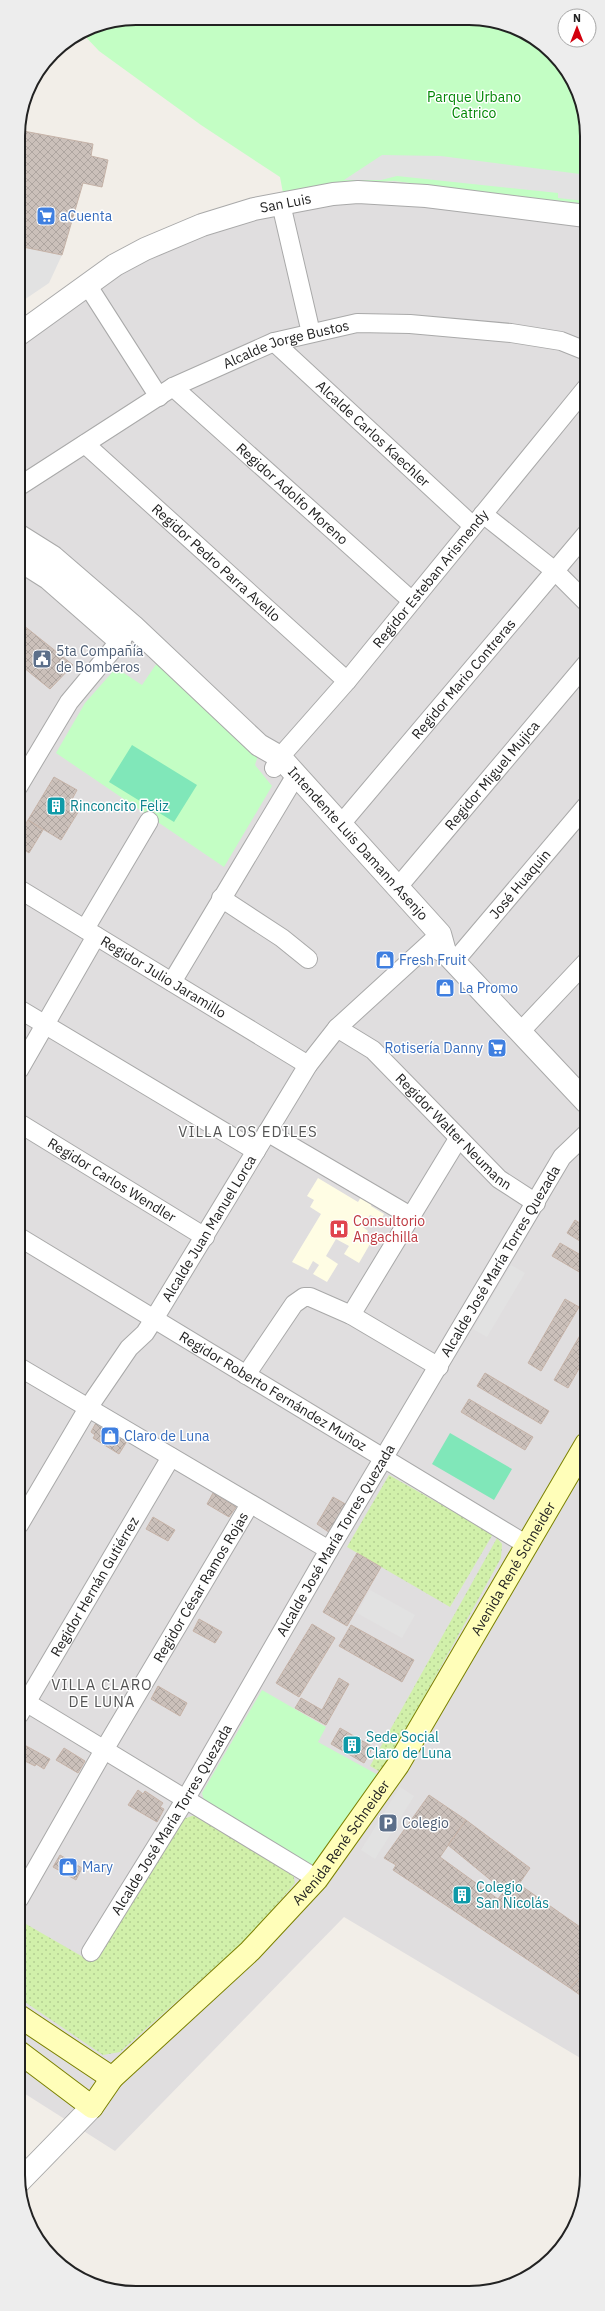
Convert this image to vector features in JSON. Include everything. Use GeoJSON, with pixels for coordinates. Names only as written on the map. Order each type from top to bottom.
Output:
{"type":"FeatureCollection","features":[{"type":"Feature","properties":{"kind":"main road","name":"Avenida René Schneider"},"geometry":{"type":"LineString","coordinates":[[92,2107],[112,2078],[250,1951],[317,1879],[398,1765],[580,1454]]}},
{"type":"Feature","properties":{"kind":"main road"},"geometry":{"type":"LineString","coordinates":[[25,2020],[112,2078]]}},
{"type":"Feature","properties":{"kind":"main road"},"geometry":{"type":"LineString","coordinates":[[25,2057],[92,2107]]}},
{"type":"Feature","properties":{"kind":"street","name":"San Luis"},"geometry":{"type":"LineString","coordinates":[[25,330],[115,265],[176,234],[228,216],[281,204],[358,192],[426,196],[580,215]]}},
{"type":"Feature","properties":{"kind":"street"},"geometry":{"type":"LineString","coordinates":[[281,204],[311,333]]}},
{"type":"Feature","properties":{"kind":"street"},"geometry":{"type":"LineString","coordinates":[[88,286],[159,397]]}},
{"type":"Feature","properties":{"kind":"street","name":"Alcalde Jorge Bustos"},"geometry":{"type":"LineString","coordinates":[[25,483],[173,387],[274,342],[311,333],[357,323],[410,324],[511,333],[560,341],[580,349]]}},
{"type":"Feature","properties":{"kind":"street","name":"Alcalde Carlos Kaechler"},"geometry":{"type":"LineString","coordinates":[[274,342],[478,520],[555,571],[580,596]]}},
{"type":"Feature","properties":{"kind":"street","name":"Regidor Adolfo Moreno"},"geometry":{"type":"LineString","coordinates":[[173,387],[412,601]]}},
{"type":"Feature","properties":{"kind":"street","name":"Regidor Esteban Arismendy"},"geometry":{"type":"LineString","coordinates":[[277,763],[347,681],[580,395]]}},
{"type":"Feature","properties":{"kind":"street","name":"Regidor Pedro Parra Avello"},"geometry":{"type":"LineString","coordinates":[[85,444],[347,681]]}},
{"type":"Feature","properties":{"kind":"street","name":"Intendente Luis Damann Asenjo"},"geometry":{"type":"LineString","coordinates":[[25,539],[53,557],[126,633]]}},
{"type":"Feature","properties":{"kind":"street","name":"Regidor Mario Contreras"},"geometry":{"type":"LineString","coordinates":[[341,824],[580,541]]}},
{"type":"Feature","properties":{"kind":"street","name":"Intendente Luis Damann Asenjo"},"geometry":{"type":"LineString","coordinates":[[25,563],[126,633],[259,745],[293,780],[442,948],[580,1096]]}},
{"type":"Feature","properties":{"kind":"street"},"geometry":{"type":"LineString","coordinates":[[25,772],[69,702],[126,633]]}},
{"type":"Feature","properties":{"kind":"street","name":"Regidor Miguel Mujica"},"geometry":{"type":"LineString","coordinates":[[398,887],[580,671]]}},
{"type":"Feature","properties":{"kind":"street"},"geometry":{"type":"LineString","coordinates":[[172,982],[293,780]]}},
{"type":"Feature","properties":{"kind":"street","name":"Intendente Luis Damann Asenjo"},"geometry":{"type":"LineString","coordinates":[[293,780],[341,824],[398,887],[442,948]]}},
{"type":"Feature","properties":{"kind":"street","name":"José Huaquin"},"geometry":{"type":"LineString","coordinates":[[442,948],[580,820]]}},
{"type":"Feature","properties":{"kind":"street"},"geometry":{"type":"LineString","coordinates":[[25,1059],[45,1024],[90,933],[149,821]]}},
{"type":"Feature","properties":{"kind":"street","name":"Regidor Julio Jaramillo"},"geometry":{"type":"LineString","coordinates":[[25,893],[308,1065]]}},
{"type":"Feature","properties":{"kind":"street"},"geometry":{"type":"LineString","coordinates":[[221,898],[282,938],[308,959]]}},
{"type":"Feature","properties":{"kind":"street","name":"Alcalde Juan Manuel Lorca"},"geometry":{"type":"LineString","coordinates":[[25,1515],[88,1408],[129,1348],[145,1333],[154,1319],[308,1065],[337,1028],[442,948]]}},
{"type":"Feature","properties":{"kind":"street"},"geometry":{"type":"LineString","coordinates":[[520,1032],[580,968]]}},
{"type":"Feature","properties":{"kind":"street"},"geometry":{"type":"LineString","coordinates":[[25,1012],[256,1151]]}},
{"type":"Feature","properties":{"kind":"street","name":"Regidor Walter Neumann"},"geometry":{"type":"LineString","coordinates":[[337,1028],[373,1050],[458,1139],[499,1179],[536,1203]]}},
{"type":"Feature","properties":{"kind":"street","name":"Regidor Carlos Wendler"},"geometry":{"type":"LineString","coordinates":[[25,1127],[205,1237]]}},
{"type":"Feature","properties":{"kind":"street"},"geometry":{"type":"LineString","coordinates":[[267,1132],[412,1217]]}},
{"type":"Feature","properties":{"kind":"street"},"geometry":{"type":"LineString","coordinates":[[351,1315],[412,1217],[458,1139]]}},
{"type":"Feature","properties":{"kind":"street","name":"Alcalde José María Torres Quezada"},"geometry":{"type":"LineString","coordinates":[[91,1952],[185,1800],[328,1550],[439,1367],[562,1157],[580,1140]]}},
{"type":"Feature","properties":{"kind":"street","name":"Regidor Roberto Fernández Muñoz"},"geometry":{"type":"LineString","coordinates":[[25,1241],[527,1545]]}},
{"type":"Feature","properties":{"kind":"street"},"geometry":{"type":"LineString","coordinates":[[246,1375],[298,1300],[304,1297],[316,1298],[351,1315],[439,1367]]}},
{"type":"Feature","properties":{"kind":"street"},"geometry":{"type":"LineString","coordinates":[[25,1371],[328,1550]]}},
{"type":"Feature","properties":{"kind":"street","name":"Regidor Hernán Gutiérrez"},"geometry":{"type":"LineString","coordinates":[[25,1698],[171,1457]]}},
{"type":"Feature","properties":{"kind":"street","name":"Regidor César Ramos Rojas"},"geometry":{"type":"LineString","coordinates":[[25,1888],[104,1750],[250,1504]]}},
{"type":"Feature","properties":{"kind":"street"},"geometry":{"type":"LineString","coordinates":[[25,1707],[104,1750],[317,1879]]}},
{"type":"Feature","properties":{"kind":"street","name":"Avenida René Schneider"},"geometry":{"type":"LineString","coordinates":[[25,2176],[92,2107]]}},
{"type":"Feature","properties":{"kind":"shaded area"},"geometry":{"type":"Polygon","coordinates":[[[382,155],[441,156],[580,174],[580,200],[558,198],[558,193],[397,176],[381,180],[344,180],[382,155]]]}},
{"type":"Feature","properties":{"kind":"shaded area"},"geometry":{"type":"Polygon","coordinates":[[[394,181],[580,203],[580,2058],[344,1917],[115,2151],[25,2094],[25,319],[283,193],[394,181]]]}},
{"type":"Feature","properties":{"kind":"shaded area"},"geometry":{"type":"Polygon","coordinates":[[[25,247],[62,255],[49,283],[25,299],[25,247]]]}},
{"type":"Feature","properties":{"kind":"shaded area","name":"Consultorio Angachilla"},"geometry":{"type":"Polygon","coordinates":[[[318,1178],[358,1202],[361,1197],[372,1203],[371,1206],[384,1214],[381,1220],[370,1215],[363,1227],[368,1231],[363,1240],[370,1244],[359,1263],[344,1254],[349,1246],[336,1239],[326,1256],[338,1264],[327,1282],[313,1274],[319,1265],[313,1261],[308,1270],[292,1262],[321,1214],[310,1207],[314,1200],[307,1196],[318,1178]]]}},
{"type":"Feature","properties":{"kind":"shaded area"},"geometry":{"type":"Polygon","coordinates":[[[511,1265],[525,1273],[487,1337],[473,1329],[511,1265]]]}},
{"type":"Feature","properties":{"kind":"shaded area"},"geometry":{"type":"Polygon","coordinates":[[[370,1590],[415,1615],[402,1638],[357,1613],[370,1590]]]}},
{"type":"Feature","properties":{"kind":"shaded area","name":"Colegio"},"geometry":{"type":"Polygon","coordinates":[[[400,1787],[414,1796],[375,1859],[361,1850],[400,1787]]]}},
{"type":"Feature","properties":{"kind":"green space","name":"Parque Urbano Catrico"},"geometry":{"type":"Polygon","coordinates":[[[129,25],[476,25],[505,31],[518,36],[537,48],[557,68],[569,87],[578,114],[579,122],[580,203],[394,181],[337,185],[283,193],[280,177],[201,125],[99,51],[86,37],[114,27],[129,25]]]}},
{"type":"Feature","properties":{"kind":"green space"},"geometry":{"type":"Polygon","coordinates":[[[159,660],[260,749],[255,765],[272,786],[224,867],[56,753],[85,703],[116,668],[142,685],[159,660]]]}},
{"type":"Feature","properties":{"kind":"green space"},"geometry":{"type":"Polygon","coordinates":[[[132,745],[197,785],[174,822],[109,782],[132,745]]]}},
{"type":"Feature","properties":{"kind":"green space"},"geometry":{"type":"Polygon","coordinates":[[[450,1433],[512,1469],[494,1500],[432,1464],[450,1433]]]}},
{"type":"Feature","properties":{"kind":"green space"},"geometry":{"type":"Polygon","coordinates":[[[389,1475],[493,1534],[450,1607],[347,1547],[389,1475]]]}},
{"type":"Feature","properties":{"kind":"green space"},"geometry":{"type":"Polygon","coordinates":[[[497,1538],[502,1544],[501,1558],[382,1773],[370,1766],[497,1538]]]}},
{"type":"Feature","properties":{"kind":"green space"},"geometry":{"type":"Polygon","coordinates":[[[262,1690],[326,1727],[318,1742],[380,1776],[321,1864],[305,1864],[205,1804],[202,1793],[262,1690]]]}},
{"type":"Feature","properties":{"kind":"green space"},"geometry":{"type":"Polygon","coordinates":[[[195,1815],[293,1873],[295,1883],[251,1935],[120,2052],[103,2055],[25,2002],[25,1923],[90,1961],[183,1819],[195,1815]]]}},
{"type":"Feature","properties":{"kind":"building","name":"aCuenta"},"geometry":{"type":"Polygon","coordinates":[[[25,131],[93,144],[91,156],[108,160],[102,187],[83,183],[62,255],[25,247],[25,131]]]}},
{"type":"Feature","properties":{"kind":"building","name":"5ta Compañía de Bomberos"},"geometry":{"type":"Polygon","coordinates":[[[25,627],[73,665],[50,689],[25,669],[25,627]]]}},
{"type":"Feature","properties":{"kind":"building","name":"Rinconcito Feliz"},"geometry":{"type":"Polygon","coordinates":[[[54,777],[77,790],[70,803],[80,809],[61,840],[28,820],[54,777]]]}},
{"type":"Feature","properties":{"kind":"building"},"geometry":{"type":"Polygon","coordinates":[[[28,820],[43,830],[29,853],[25,850],[25,825],[28,820]]]}},
{"type":"Feature","properties":{"kind":"building"},"geometry":{"type":"Polygon","coordinates":[[[575,1220],[580,1223],[580,1241],[567,1233],[575,1220]]]}},
{"type":"Feature","properties":{"kind":"building"},"geometry":{"type":"Polygon","coordinates":[[[560,1243],[580,1255],[580,1272],[552,1256],[560,1243]]]}},
{"type":"Feature","properties":{"kind":"building"},"geometry":{"type":"Polygon","coordinates":[[[565,1299],[579,1307],[541,1371],[528,1363],[565,1299]]]}},
{"type":"Feature","properties":{"kind":"building"},"geometry":{"type":"Polygon","coordinates":[[[580,1335],[580,1367],[568,1388],[554,1380],[580,1335]]]}},
{"type":"Feature","properties":{"kind":"building"},"geometry":{"type":"Polygon","coordinates":[[[485,1373],[549,1411],[541,1424],[477,1386],[485,1373]]]}},
{"type":"Feature","properties":{"kind":"building"},"geometry":{"type":"Polygon","coordinates":[[[469,1399],[533,1437],[525,1450],[461,1412],[469,1399]]]}},
{"type":"Feature","properties":{"kind":"building","name":"Claro de Luna"},"geometry":{"type":"Polygon","coordinates":[[[98,1419],[129,1438],[119,1454],[93,1438],[95,1435],[91,1432],[98,1419]]]}},
{"type":"Feature","properties":{"kind":"building"},"geometry":{"type":"Polygon","coordinates":[[[213,1493],[236,1507],[229,1517],[207,1504],[213,1493]]]}},
{"type":"Feature","properties":{"kind":"building"},"geometry":{"type":"Polygon","coordinates":[[[333,1497],[347,1505],[330,1533],[317,1524],[333,1497]]]}},
{"type":"Feature","properties":{"kind":"building"},"geometry":{"type":"Polygon","coordinates":[[[153,1517],[175,1530],[168,1541],[146,1529],[153,1517]]]}},
{"type":"Feature","properties":{"kind":"building"},"geometry":{"type":"Polygon","coordinates":[[[357,1553],[381,1567],[347,1626],[323,1612],[357,1553]]]}},
{"type":"Feature","properties":{"kind":"building"},"geometry":{"type":"Polygon","coordinates":[[[199,1619],[222,1632],[215,1643],[193,1631],[199,1619]]]}},
{"type":"Feature","properties":{"kind":"building"},"geometry":{"type":"Polygon","coordinates":[[[312,1624],[335,1638],[299,1697],[276,1683],[312,1624]]]}},
{"type":"Feature","properties":{"kind":"building"},"geometry":{"type":"Polygon","coordinates":[[[351,1625],[414,1660],[402,1682],[339,1646],[351,1625]]]}},
{"type":"Feature","properties":{"kind":"building"},"geometry":{"type":"Polygon","coordinates":[[[339,1678],[349,1684],[326,1725],[295,1708],[301,1698],[322,1710],[339,1678]]]}},
{"type":"Feature","properties":{"kind":"building"},"geometry":{"type":"Polygon","coordinates":[[[158,1686],[187,1703],[180,1716],[151,1699],[158,1686]]]}},
{"type":"Feature","properties":{"kind":"building","name":"Sede Social Claro de Luna"},"geometry":{"type":"Polygon","coordinates":[[[340,1728],[373,1747],[364,1763],[331,1744],[340,1728]]]}},
{"type":"Feature","properties":{"kind":"building"},"geometry":{"type":"Polygon","coordinates":[[[25,1745],[50,1759],[44,1769],[36,1764],[35,1766],[25,1761],[25,1745]]]}},
{"type":"Feature","properties":{"kind":"building"},"geometry":{"type":"Polygon","coordinates":[[[64,1748],[85,1761],[78,1773],[56,1760],[64,1748]]]}},
{"type":"Feature","properties":{"kind":"building"},"geometry":{"type":"Polygon","coordinates":[[[138,1790],[143,1794],[145,1791],[163,1803],[160,1807],[164,1809],[157,1822],[128,1805],[138,1790]]]}},
{"type":"Feature","properties":{"kind":"building","name":"Colegio San Nicolás"},"geometry":{"type":"Polygon","coordinates":[[[429,1795],[466,1820],[440,1857],[498,1899],[513,1880],[580,1927],[580,1969],[578,1971],[580,1972],[580,1977],[570,1988],[393,1870],[396,1865],[384,1858],[429,1795]]]}},
{"type":"Feature","properties":{"kind":"building"},"geometry":{"type":"Polygon","coordinates":[[[466,1820],[530,1868],[519,1884],[513,1880],[504,1891],[448,1845],[466,1820]]]}},
{"type":"Feature","properties":{"kind":"building","name":"Mary"},"geometry":{"type":"Polygon","coordinates":[[[60,1855],[82,1868],[76,1880],[53,1867],[60,1855]]]}},
{"type":"Feature","properties":{"kind":"building"},"geometry":{"type":"Polygon","coordinates":[[[580,1977],[580,1995],[570,1988],[580,1977]]]}},
{"type":"Feature","properties":{"kind":"place","name":"aCuenta"},"geometry":{"type":"Point","coordinates":[46,216]}},
{"type":"Feature","properties":{"kind":"place","name":"5ta Compañía de Bomberos"},"geometry":{"type":"Point","coordinates":[42,659]}},
{"type":"Feature","properties":{"kind":"place","name":"Rinconcito Feliz"},"geometry":{"type":"Point","coordinates":[56,806]}},
{"type":"Feature","properties":{"kind":"place","name":"Fresh Fruit"},"geometry":{"type":"Point","coordinates":[385,960]}},
{"type":"Feature","properties":{"kind":"place","name":"La Promo"},"geometry":{"type":"Point","coordinates":[445,988]}},
{"type":"Feature","properties":{"kind":"place","name":"Rotisería Danny"},"geometry":{"type":"Point","coordinates":[497,1048]}},
{"type":"Feature","properties":{"kind":"place","name":"Consultorio Angachilla"},"geometry":{"type":"Point","coordinates":[339,1229]}},
{"type":"Feature","properties":{"kind":"place","name":"Claro de Luna"},"geometry":{"type":"Point","coordinates":[110,1436]}},
{"type":"Feature","properties":{"kind":"place","name":"Sede Social Claro de Luna"},"geometry":{"type":"Point","coordinates":[352,1745]}},
{"type":"Feature","properties":{"kind":"place","name":"Colegio"},"geometry":{"type":"Point","coordinates":[388,1823]}},
{"type":"Feature","properties":{"kind":"place","name":"Mary"},"geometry":{"type":"Point","coordinates":[68,1867]}},
{"type":"Feature","properties":{"kind":"place","name":"Colegio San Nicolás"},"geometry":{"type":"Point","coordinates":[462,1895]}},
{"type":"Feature","properties":{"kind":"district","name":"VILLA LOS EDILES"},"geometry":{"type":"Point","coordinates":[248,1131]}},
{"type":"Feature","properties":{"kind":"district","name":"VILLA CLARO DE LUNA"},"geometry":{"type":"Point","coordinates":[102,1692]}}]}
